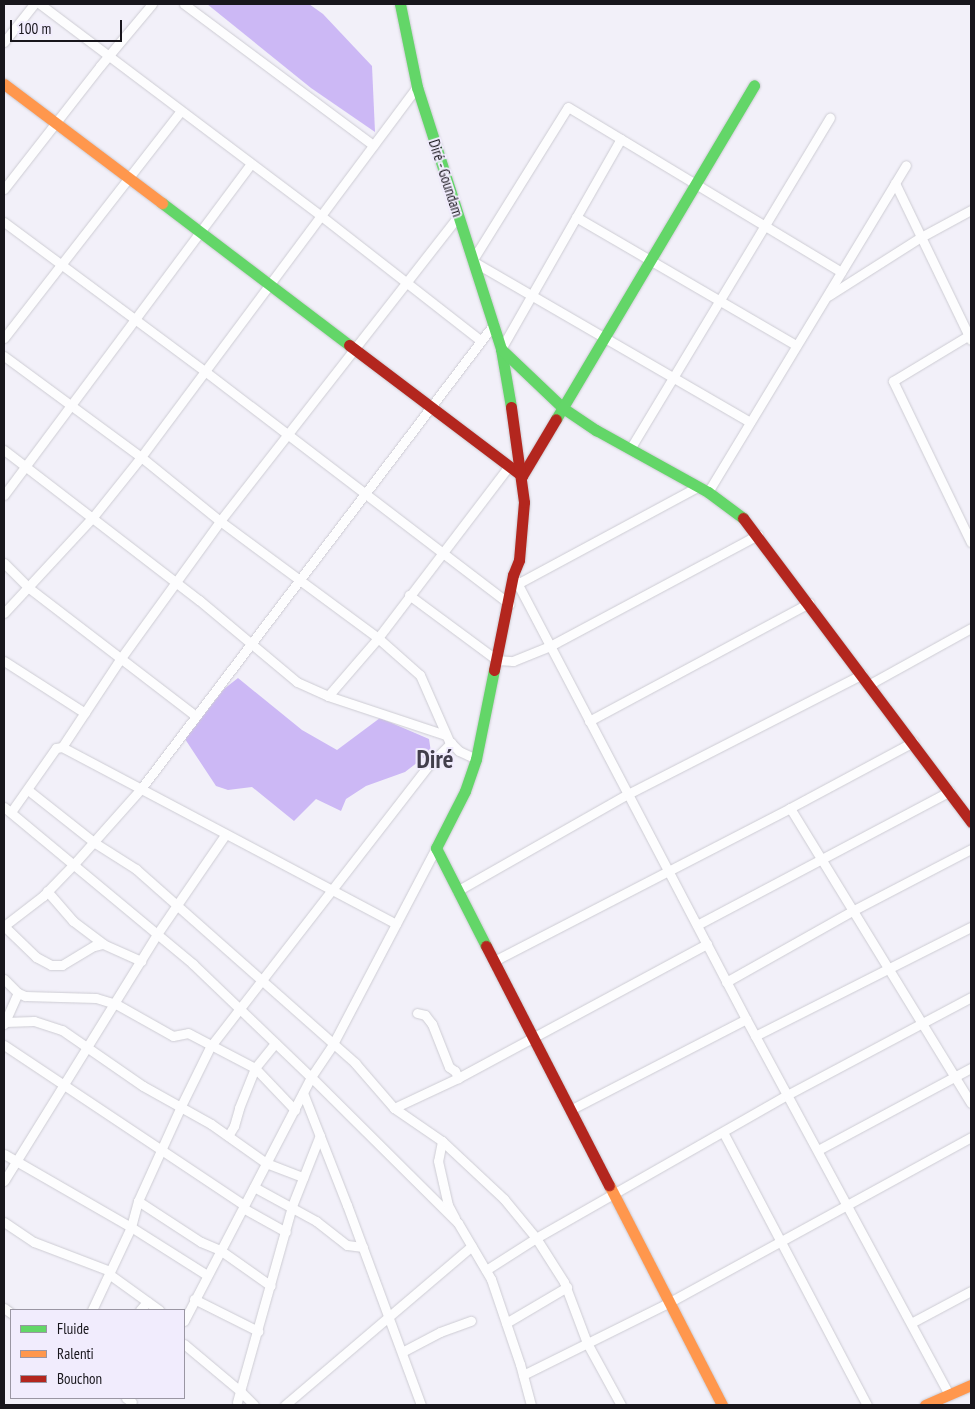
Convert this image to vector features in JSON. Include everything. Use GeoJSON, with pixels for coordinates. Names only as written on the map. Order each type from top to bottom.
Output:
{"type":"FeatureCollection","features":[{"type":"Feature","properties":{"kind":"main road","name":"Diré - Goundam"},"geometry":{"type":"LineString","coordinates":[[400,4],[417,88],[501,349],[522,476],[524,502],[523,530],[516,579],[476,759],[465,791],[436,848]]}},
{"type":"Feature","properties":{"kind":"main road"},"geometry":{"type":"LineString","coordinates":[[4,84],[56,122],[199,234],[270,284],[354,350],[522,476],[754,85]]}},
{"type":"Feature","properties":{"kind":"main road"},"geometry":{"type":"LineString","coordinates":[[501,349],[563,408],[630,449],[704,489],[736,512],[758,535],[971,822]]}},
{"type":"Feature","properties":{"kind":"main road"},"geometry":{"type":"LineString","coordinates":[[436,848],[722,1405]]}},
{"type":"Feature","properties":{"kind":"main road"},"geometry":{"type":"LineString","coordinates":[[925,1405],[971,1385]]}},
{"type":"Feature","properties":{"kind":"street"},"geometry":{"type":"LineString","coordinates":[[4,42],[34,4]]}},
{"type":"Feature","properties":{"kind":"street"},"geometry":{"type":"LineString","coordinates":[[40,4],[320,215],[481,341]]}},
{"type":"Feature","properties":{"kind":"street"},"geometry":{"type":"LineString","coordinates":[[4,189],[109,55],[152,4]]}},
{"type":"Feature","properties":{"kind":"street"},"geometry":{"type":"LineString","coordinates":[[184,4],[373,145]]}},
{"type":"Feature","properties":{"kind":"street"},"geometry":{"type":"LineString","coordinates":[[4,613],[93,517],[141,457],[206,372],[320,215],[417,88]]}},
{"type":"Feature","properties":{"kind":"street"},"geometry":{"type":"LineString","coordinates":[[750,422],[472,261],[568,107],[841,272]]}},
{"type":"Feature","properties":{"kind":"street"},"geometry":{"type":"LineString","coordinates":[[4,338],[182,111]]}},
{"type":"Feature","properties":{"kind":"street"},"geometry":{"type":"LineString","coordinates":[[630,449],[830,118]]}},
{"type":"Feature","properties":{"kind":"street"},"geometry":{"type":"LineString","coordinates":[[501,349],[621,139]]}},
{"type":"Feature","properties":{"kind":"street"},"geometry":{"type":"LineString","coordinates":[[4,496],[251,164]]}},
{"type":"Feature","properties":{"kind":"street"},"geometry":{"type":"LineString","coordinates":[[906,164],[750,422],[704,489],[516,579],[726,982],[949,1395]]}},
{"type":"Feature","properties":{"kind":"street"},"geometry":{"type":"LineString","coordinates":[[895,183],[970,337],[893,381],[971,542]]}},
{"type":"Feature","properties":{"kind":"street"},"geometry":{"type":"LineString","coordinates":[[826,297],[921,237],[971,210]]}},
{"type":"Feature","properties":{"kind":"street"},"geometry":{"type":"LineString","coordinates":[[62,748],[121,658],[220,521],[288,437],[458,216]]}},
{"type":"Feature","properties":{"kind":"street"},"geometry":{"type":"LineString","coordinates":[[576,217],[796,345]]}},
{"type":"Feature","properties":{"kind":"street"},"geometry":{"type":"LineString","coordinates":[[4,222],[134,321],[206,372],[288,437],[509,604]]}},
{"type":"Feature","properties":{"kind":"street"},"geometry":{"type":"LineString","coordinates":[[103,944],[94,946],[62,965],[51,965],[36,957],[4,926],[47,891],[95,843],[140,790],[494,324]]}},
{"type":"Feature","properties":{"kind":"street"},"geometry":{"type":"LineString","coordinates":[[4,356],[141,457],[220,521],[378,638],[420,675],[445,735],[451,743],[459,751],[476,759]]}},
{"type":"Feature","properties":{"kind":"street"},"geometry":{"type":"LineString","coordinates":[[4,450],[93,517],[297,682],[328,696],[445,735]]}},
{"type":"Feature","properties":{"kind":"street"},"geometry":{"type":"LineString","coordinates":[[328,696],[378,638],[441,552],[509,466]]}},
{"type":"Feature","properties":{"kind":"street"},"geometry":{"type":"LineString","coordinates":[[409,595],[497,660],[512,661],[524,658],[550,646],[758,535]]}},
{"type":"Feature","properties":{"kind":"street"},"geometry":{"type":"LineString","coordinates":[[4,563],[29,588],[196,716]]}},
{"type":"Feature","properties":{"kind":"street"},"geometry":{"type":"LineString","coordinates":[[589,721],[809,603]]}},
{"type":"Feature","properties":{"kind":"street"},"geometry":{"type":"LineString","coordinates":[[458,891],[628,794],[971,628]]}},
{"type":"Feature","properties":{"kind":"street"},"geometry":{"type":"LineString","coordinates":[[4,660],[85,713]]}},
{"type":"Feature","properties":{"kind":"street"},"geometry":{"type":"LineString","coordinates":[[494,961],[790,808],[913,742]]}},
{"type":"Feature","properties":{"kind":"street"},"geometry":{"type":"LineString","coordinates":[[92,1309],[131,1226],[138,1201],[210,1047],[428,766],[451,743]]}},
{"type":"Feature","properties":{"kind":"street"},"geometry":{"type":"LineString","coordinates":[[396,924],[62,748],[56,748],[28,790],[7,810],[157,934],[240,1009],[458,1223]]}},
{"type":"Feature","properties":{"kind":"street"},"geometry":{"type":"LineString","coordinates":[[28,790],[95,843],[136,869],[355,1063],[394,1108],[442,1141],[504,1199],[536,1238],[567,1287],[587,1343],[621,1405]]}},
{"type":"Feature","properties":{"kind":"street"},"geometry":{"type":"LineString","coordinates":[[697,926],[950,792]]}},
{"type":"Feature","properties":{"kind":"street"},"geometry":{"type":"LineString","coordinates":[[790,808],[920,1023],[971,1103]]}},
{"type":"Feature","properties":{"kind":"street"},"geometry":{"type":"LineString","coordinates":[[4,1181],[89,1048],[157,934],[225,835]]}},
{"type":"Feature","properties":{"kind":"street"},"geometry":{"type":"LineString","coordinates":[[185,1319],[311,1077],[333,1044],[436,848]]}},
{"type":"Feature","properties":{"kind":"street"},"geometry":{"type":"LineString","coordinates":[[726,982],[971,849]]}},
{"type":"Feature","properties":{"kind":"street"},"geometry":{"type":"LineString","coordinates":[[47,891],[73,921],[103,944],[142,961]]}},
{"type":"Feature","properties":{"kind":"street"},"geometry":{"type":"LineString","coordinates":[[755,1036],[971,927]]}},
{"type":"Feature","properties":{"kind":"street"},"geometry":{"type":"LineString","coordinates":[[394,1108],[458,1078],[707,944]]}},
{"type":"Feature","properties":{"kind":"street"},"geometry":{"type":"LineString","coordinates":[[4,978],[18,993],[25,996],[96,998],[116,1004],[173,1036],[188,1033],[210,1047],[255,1068],[294,1110]]}},
{"type":"Feature","properties":{"kind":"street"},"geometry":{"type":"LineString","coordinates":[[959,999],[971,992]]}},
{"type":"Feature","properties":{"kind":"street"},"geometry":{"type":"LineString","coordinates":[[18,993],[4,1023],[34,1021],[62,1030],[144,1086],[181,1106],[266,1163],[303,1177]]}},
{"type":"Feature","properties":{"kind":"street"},"geometry":{"type":"LineString","coordinates":[[486,1270],[536,1238],[788,1095],[920,1023],[971,998]]}},
{"type":"Feature","properties":{"kind":"street"},"geometry":{"type":"LineString","coordinates":[[418,1013],[425,1015],[432,1024],[448,1067],[456,1071],[458,1078]]}},
{"type":"Feature","properties":{"kind":"street"},"geometry":{"type":"LineString","coordinates":[[570,1110],[746,1019]]}},
{"type":"Feature","properties":{"kind":"street"},"geometry":{"type":"LineString","coordinates":[[228,1136],[234,1126],[255,1068],[276,1043]]}},
{"type":"Feature","properties":{"kind":"street"},"geometry":{"type":"LineString","coordinates":[[4,1045],[244,1207],[286,1232]]}},
{"type":"Feature","properties":{"kind":"street"},"geometry":{"type":"LineString","coordinates":[[818,1150],[971,1068]]}},
{"type":"Feature","properties":{"kind":"street"},"geometry":{"type":"LineString","coordinates":[[303,1094],[363,1247],[421,1405]]}},
{"type":"Feature","properties":{"kind":"street"},"geometry":{"type":"LineString","coordinates":[[724,1132],[867,1405]]}},
{"type":"Feature","properties":{"kind":"street"},"geometry":{"type":"LineString","coordinates":[[236,1402],[258,1331],[292,1206],[320,1135]]}},
{"type":"Feature","properties":{"kind":"street"},"geometry":{"type":"LineString","coordinates":[[523,1375],[668,1302],[971,1137]]}},
{"type":"Feature","properties":{"kind":"street"},"geometry":{"type":"LineString","coordinates":[[442,1141],[438,1161],[448,1205],[486,1270],[506,1322],[531,1405]]}},
{"type":"Feature","properties":{"kind":"street"},"geometry":{"type":"LineString","coordinates":[[4,1154],[131,1226],[207,1275]]}},
{"type":"Feature","properties":{"kind":"street"},"geometry":{"type":"LineString","coordinates":[[254,1187],[292,1206],[316,1221],[347,1245],[363,1247]]}},
{"type":"Feature","properties":{"kind":"street"},"geometry":{"type":"LineString","coordinates":[[138,1201],[201,1242],[220,1250],[270,1286]]}},
{"type":"Feature","properties":{"kind":"street"},"geometry":{"type":"LineString","coordinates":[[4,1222],[18,1233],[41,1245],[110,1272],[158,1309]]}},
{"type":"Feature","properties":{"kind":"street"},"geometry":{"type":"LineString","coordinates":[[285,1405],[472,1246]]}},
{"type":"Feature","properties":{"kind":"street"},"geometry":{"type":"LineString","coordinates":[[506,1322],[567,1287]]}},
{"type":"Feature","properties":{"kind":"street"},"geometry":{"type":"LineString","coordinates":[[911,1323],[971,1291]]}},
{"type":"Feature","properties":{"kind":"street"},"geometry":{"type":"LineString","coordinates":[[194,1299],[258,1331]]}},
{"type":"Feature","properties":{"kind":"street"},"geometry":{"type":"LineString","coordinates":[[141,1309],[147,1302]]}},
{"type":"Feature","properties":{"kind":"street"},"geometry":{"type":"LineString","coordinates":[[402,1352],[440,1332],[471,1321]]}},
{"type":"Feature","properties":{"kind":"street"},"geometry":{"type":"LineString","coordinates":[[185,1345],[254,1405]]}},
{"type":"Feature","properties":{"kind":"shaded area"},"geometry":{"type":"Polygon","coordinates":[[[207,4],[309,4],[323,14],[372,66],[375,132],[311,88],[207,4]]]}},
{"type":"Feature","properties":{"kind":"shaded area"},"geometry":{"type":"Polygon","coordinates":[[[238,678],[302,730],[337,750],[380,718],[429,739],[431,752],[405,772],[366,786],[346,799],[341,811],[316,799],[294,821],[252,787],[228,790],[216,786],[185,739],[224,689],[238,678]]]}},
{"type":"Feature","properties":{"kind":"traffic: fast"},"geometry":{"type":"LineString","coordinates":[[400,4],[417,87],[501,349],[511,407]]}},
{"type":"Feature","properties":{"kind":"traffic: fast"},"geometry":{"type":"LineString","coordinates":[[556,419],[754,85]]}},
{"type":"Feature","properties":{"kind":"traffic: fast"},"geometry":{"type":"LineString","coordinates":[[162,203],[349,345]]}},
{"type":"Feature","properties":{"kind":"traffic: fast"},"geometry":{"type":"LineString","coordinates":[[501,349],[563,408],[596,430],[708,492],[743,518]]}},
{"type":"Feature","properties":{"kind":"traffic: fast"},"geometry":{"type":"LineString","coordinates":[[486,946],[436,848],[465,791],[476,759],[494,670]]}},
{"type":"Feature","properties":{"kind":"traffic: slow"},"geometry":{"type":"LineString","coordinates":[[4,84],[162,203]]}},
{"type":"Feature","properties":{"kind":"traffic: slow"},"geometry":{"type":"LineString","coordinates":[[609,1185],[722,1405]]}},
{"type":"Feature","properties":{"kind":"traffic: slow"},"geometry":{"type":"LineString","coordinates":[[925,1405],[971,1385]]}},
{"type":"Feature","properties":{"kind":"traffic: jam"},"geometry":{"type":"LineString","coordinates":[[349,345],[522,476],[556,419]]}},
{"type":"Feature","properties":{"kind":"traffic: jam"},"geometry":{"type":"LineString","coordinates":[[494,670],[513,575],[519,560],[524,502],[511,407]]}},
{"type":"Feature","properties":{"kind":"traffic: jam"},"geometry":{"type":"LineString","coordinates":[[743,518],[971,822]]}},
{"type":"Feature","properties":{"kind":"traffic: jam"},"geometry":{"type":"LineString","coordinates":[[486,946],[609,1185]]}},
{"type":"Feature","properties":{"kind":"district","name":"Diré"},"geometry":{"type":"Point","coordinates":[435,759]}}]}
